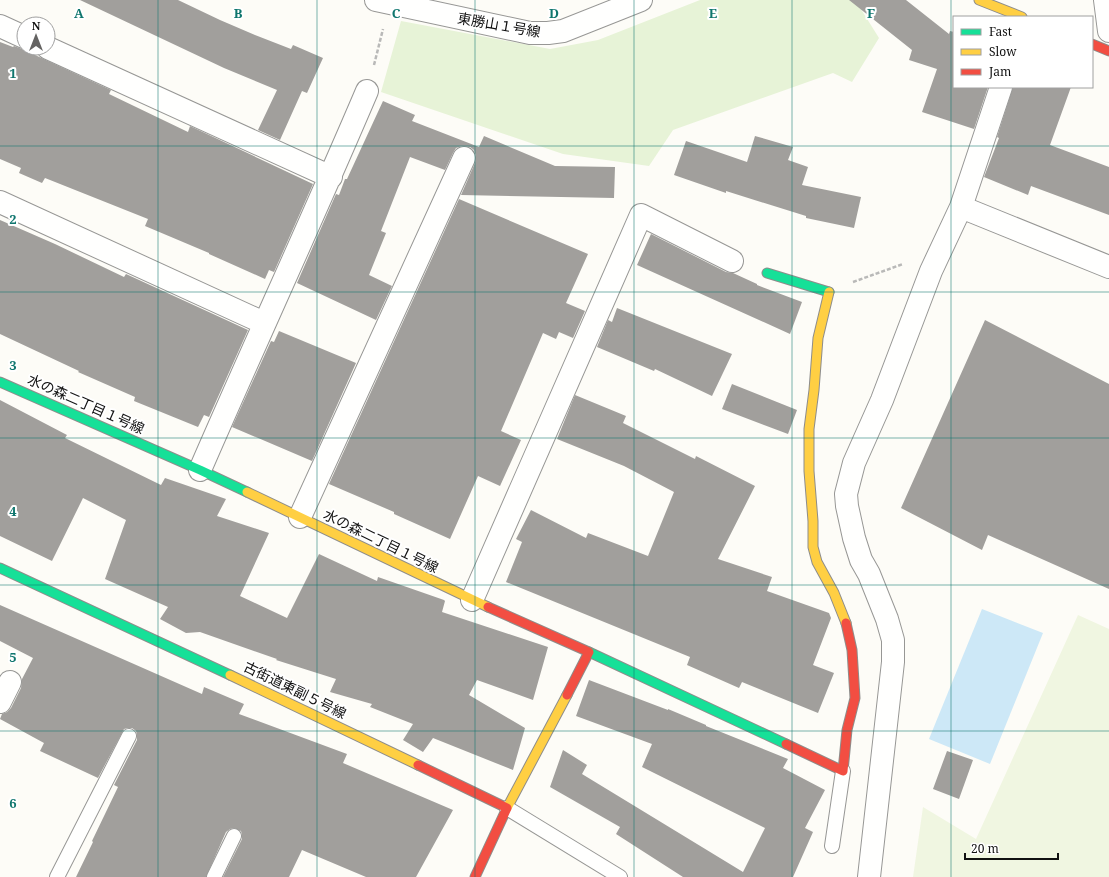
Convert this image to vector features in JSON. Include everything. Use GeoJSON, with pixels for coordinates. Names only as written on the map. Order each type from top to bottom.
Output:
{"type":"FeatureCollection","features":[{"type":"Feature","properties":{"kind":"street","name":"東勝山１号線"},"geometry":{"type":"LineString","coordinates":[[383,1],[530,33],[548,33],[563,31],[641,0]]}},
{"type":"Feature","properties":{"kind":"street"},"geometry":{"type":"LineString","coordinates":[[979,0],[1019,16]]}},
{"type":"Feature","properties":{"kind":"street"},"geometry":{"type":"LineString","coordinates":[[1105,0],[1109,31]]}},
{"type":"Feature","properties":{"kind":"street"},"geometry":{"type":"LineString","coordinates":[[0,26],[16,33]]}},
{"type":"Feature","properties":{"kind":"street"},"geometry":{"type":"LineString","coordinates":[[1093,44],[1109,51]]}},
{"type":"Feature","properties":{"kind":"street"},"geometry":{"type":"LineString","coordinates":[[56,52],[331,177]]}},
{"type":"Feature","properties":{"kind":"street"},"geometry":{"type":"LineString","coordinates":[[869,877],[894,662],[893,640],[869,574],[861,560],[854,538],[846,494],[854,463],[882,400],[931,271],[961,207],[1001,88]]}},
{"type":"Feature","properties":{"kind":"street"},"geometry":{"type":"LineString","coordinates":[[200,470],[368,91]]}},
{"type":"Feature","properties":{"kind":"street"},"geometry":{"type":"LineString","coordinates":[[300,517],[464,158]]}},
{"type":"Feature","properties":{"kind":"street"},"geometry":{"type":"LineString","coordinates":[[0,202],[264,323]]}},
{"type":"Feature","properties":{"kind":"street"},"geometry":{"type":"LineString","coordinates":[[961,207],[1109,267]]}},
{"type":"Feature","properties":{"kind":"street"},"geometry":{"type":"LineString","coordinates":[[472,600],[641,215],[732,261]]}},
{"type":"Feature","properties":{"kind":"street"},"geometry":{"type":"LineString","coordinates":[[767,273],[828,292],[818,338],[809,429],[808,471],[813,521],[813,547],[817,562],[834,593],[847,625],[852,650],[855,678],[855,698],[847,730],[843,771]]}},
{"type":"Feature","properties":{"kind":"street","name":"水の森二丁目１号線"},"geometry":{"type":"LineString","coordinates":[[0,382],[200,470],[472,600],[589,652],[843,771]]}},
{"type":"Feature","properties":{"kind":"street","name":"古街道東副５号線"},"geometry":{"type":"LineString","coordinates":[[0,568],[207,664],[507,808]]}},
{"type":"Feature","properties":{"kind":"street"},"geometry":{"type":"LineString","coordinates":[[475,877],[507,808],[589,652]]}},
{"type":"Feature","properties":{"kind":"street"},"geometry":{"type":"LineString","coordinates":[[0,702],[10,682]]}},
{"type":"Feature","properties":{"kind":"lane"},"geometry":{"type":"LineString","coordinates":[[56,877],[129,736]]}},
{"type":"Feature","properties":{"kind":"lane"},"geometry":{"type":"LineString","coordinates":[[832,846],[843,771]]}},
{"type":"Feature","properties":{"kind":"lane"},"geometry":{"type":"LineString","coordinates":[[507,808],[620,877]]}},
{"type":"Feature","properties":{"kind":"lane"},"geometry":{"type":"LineString","coordinates":[[214,877],[234,836]]}},
{"type":"Feature","properties":{"kind":"path"},"geometry":{"type":"LineString","coordinates":[[368,91],[383,1]]}},
{"type":"Feature","properties":{"kind":"path"},"geometry":{"type":"LineString","coordinates":[[828,292],[907,263],[931,271]]}},
{"type":"Feature","properties":{"kind":"green space"},"geometry":{"type":"Polygon","coordinates":[[[700,0],[859,0],[859,6],[879,38],[852,82],[833,73],[673,130],[649,166],[563,154],[381,92],[401,21],[550,49],[598,40],[700,0]]]}},
{"type":"Feature","properties":{"kind":"green space"},"geometry":{"type":"Polygon","coordinates":[[[1078,615],[1109,629],[1109,877],[913,877],[923,807],[976,839],[1078,615]]]}},
{"type":"Feature","properties":{"kind":"water"},"geometry":{"type":"Polygon","coordinates":[[[982,609],[1043,633],[990,764],[929,739],[982,609]]]}},
{"type":"Feature","properties":{"kind":"building"},"geometry":{"type":"Polygon","coordinates":[[[80,0],[178,0],[255,35],[291,49],[293,45],[323,58],[307,93],[302,91],[280,140],[258,130],[277,90],[224,68],[80,0]]]}},
{"type":"Feature","properties":{"kind":"building"},"geometry":{"type":"Polygon","coordinates":[[[849,0],[906,0],[949,34],[950,31],[953,32],[953,88],[988,88],[974,129],[922,112],[937,69],[909,60],[912,50],[849,0]]]}},
{"type":"Feature","properties":{"kind":"building"},"geometry":{"type":"Polygon","coordinates":[[[0,42],[16,47],[16,56],[37,56],[111,90],[109,94],[188,132],[190,126],[313,184],[274,272],[269,270],[265,279],[145,226],[148,219],[45,178],[42,183],[19,173],[21,168],[0,159],[0,42]]]}},
{"type":"Feature","properties":{"kind":"building"},"geometry":{"type":"Polygon","coordinates":[[[1013,88],[1071,88],[1050,145],[1109,167],[1109,215],[1031,186],[1028,195],[984,177],[999,138],[997,137],[1013,88]]]}},
{"type":"Feature","properties":{"kind":"building"},"geometry":{"type":"Polygon","coordinates":[[[383,101],[415,115],[412,121],[479,147],[484,136],[555,166],[615,167],[614,198],[461,195],[475,163],[476,156],[474,150],[470,147],[462,146],[456,148],[445,170],[410,157],[381,231],[386,233],[369,275],[392,286],[376,320],[297,283],[336,194],[339,195],[345,179],[347,179],[383,101]]]}},
{"type":"Feature","properties":{"kind":"building"},"geometry":{"type":"Polygon","coordinates":[[[755,136],[793,147],[788,160],[808,167],[802,185],[861,197],[854,228],[806,218],[806,216],[726,191],[726,193],[674,175],[686,141],[747,162],[755,136]]]}},
{"type":"Feature","properties":{"kind":"building"},"geometry":{"type":"Polygon","coordinates":[[[459,199],[588,254],[566,303],[585,311],[573,338],[559,332],[556,339],[543,333],[501,431],[521,440],[500,486],[478,476],[450,539],[394,514],[394,512],[329,484],[459,199]]]}},
{"type":"Feature","properties":{"kind":"building"},"geometry":{"type":"Polygon","coordinates":[[[0,220],[124,277],[126,274],[248,330],[209,417],[204,415],[198,427],[134,401],[135,397],[78,372],[79,371],[0,334],[0,220]]]}},
{"type":"Feature","properties":{"kind":"building"},"geometry":{"type":"Polygon","coordinates":[[[651,234],[726,272],[733,273],[757,285],[802,302],[790,334],[637,265],[651,234]]]}},
{"type":"Feature","properties":{"kind":"building"},"geometry":{"type":"Polygon","coordinates":[[[617,308],[732,354],[712,396],[655,369],[654,371],[597,347],[608,320],[612,322],[617,308]]]}},
{"type":"Feature","properties":{"kind":"building"},"geometry":{"type":"Polygon","coordinates":[[[985,320],[1109,384],[1109,589],[988,535],[982,550],[901,508],[985,320]]]}},
{"type":"Feature","properties":{"kind":"building"},"geometry":{"type":"Polygon","coordinates":[[[279,331],[356,363],[312,461],[232,427],[271,341],[274,342],[279,331]]]}},
{"type":"Feature","properties":{"kind":"building"},"geometry":{"type":"Polygon","coordinates":[[[732,384],[797,410],[788,434],[722,409],[732,384]]]}},
{"type":"Feature","properties":{"kind":"building"},"geometry":{"type":"Polygon","coordinates":[[[575,395],[626,416],[623,423],[695,459],[696,456],[755,486],[718,559],[772,577],[767,591],[829,613],[831,618],[813,665],[834,673],[818,713],[742,682],[739,688],[687,665],[690,657],[506,582],[522,542],[516,539],[531,510],[586,538],[588,533],[648,556],[674,492],[624,466],[557,439],[575,395]]]}},
{"type":"Feature","properties":{"kind":"building"},"geometry":{"type":"Polygon","coordinates":[[[0,400],[67,435],[65,438],[161,485],[165,478],[226,499],[217,516],[269,533],[240,596],[287,618],[319,554],[377,581],[378,577],[444,600],[442,612],[548,647],[533,700],[477,680],[469,695],[525,728],[513,770],[433,738],[423,752],[403,740],[413,724],[370,707],[372,704],[330,692],[336,679],[276,660],[277,659],[200,632],[186,633],[160,619],[168,607],[105,579],[126,520],[83,498],[52,561],[0,536],[0,400]]]}},
{"type":"Feature","properties":{"kind":"building"},"geometry":{"type":"Polygon","coordinates":[[[0,605],[202,694],[204,687],[244,704],[239,714],[347,754],[343,763],[453,810],[416,877],[366,877],[302,850],[289,877],[223,877],[242,839],[241,831],[234,828],[226,832],[206,877],[76,877],[118,787],[114,785],[137,740],[136,731],[132,728],[124,729],[98,778],[40,751],[44,743],[0,719],[2,714],[11,708],[21,688],[22,679],[33,658],[0,641],[0,605]]]}},
{"type":"Feature","properties":{"kind":"building"},"geometry":{"type":"Polygon","coordinates":[[[589,680],[668,709],[788,759],[783,768],[825,790],[805,828],[813,832],[793,877],[683,877],[616,834],[620,827],[550,787],[563,750],[587,765],[582,774],[743,872],[765,828],[642,767],[652,744],[576,716],[589,680]]]}},
{"type":"Feature","properties":{"kind":"building"},"geometry":{"type":"Polygon","coordinates":[[[947,751],[973,760],[959,799],[933,789],[947,751]]]}},
{"type":"Feature","properties":{"kind":"traffic: fast"},"geometry":{"type":"LineString","coordinates":[[767,273],[829,292]]}},
{"type":"Feature","properties":{"kind":"traffic: fast"},"geometry":{"type":"LineString","coordinates":[[0,382],[247,492]]}},
{"type":"Feature","properties":{"kind":"traffic: fast"},"geometry":{"type":"LineString","coordinates":[[0,568],[230,675]]}},
{"type":"Feature","properties":{"kind":"traffic: fast"},"geometry":{"type":"LineString","coordinates":[[589,652],[786,744]]}},
{"type":"Feature","properties":{"kind":"traffic: slow"},"geometry":{"type":"LineString","coordinates":[[979,0],[1019,16]]}},
{"type":"Feature","properties":{"kind":"traffic: slow"},"geometry":{"type":"LineString","coordinates":[[829,292],[818,338],[809,429],[809,471],[813,521],[813,547],[817,562],[834,593],[846,623]]}},
{"type":"Feature","properties":{"kind":"traffic: slow"},"geometry":{"type":"LineString","coordinates":[[247,492],[488,607]]}},
{"type":"Feature","properties":{"kind":"traffic: slow"},"geometry":{"type":"LineString","coordinates":[[230,675],[418,765]]}},
{"type":"Feature","properties":{"kind":"traffic: slow"},"geometry":{"type":"LineString","coordinates":[[507,808],[567,695]]}},
{"type":"Feature","properties":{"kind":"traffic: jam"},"geometry":{"type":"LineString","coordinates":[[1093,44],[1109,51]]}},
{"type":"Feature","properties":{"kind":"traffic: jam"},"geometry":{"type":"LineString","coordinates":[[488,607],[589,652],[567,695]]}},
{"type":"Feature","properties":{"kind":"traffic: jam"},"geometry":{"type":"LineString","coordinates":[[786,744],[843,771],[847,730],[855,698],[852,650],[846,623]]}},
{"type":"Feature","properties":{"kind":"traffic: jam"},"geometry":{"type":"LineString","coordinates":[[418,765],[507,808],[475,877]]}}]}
